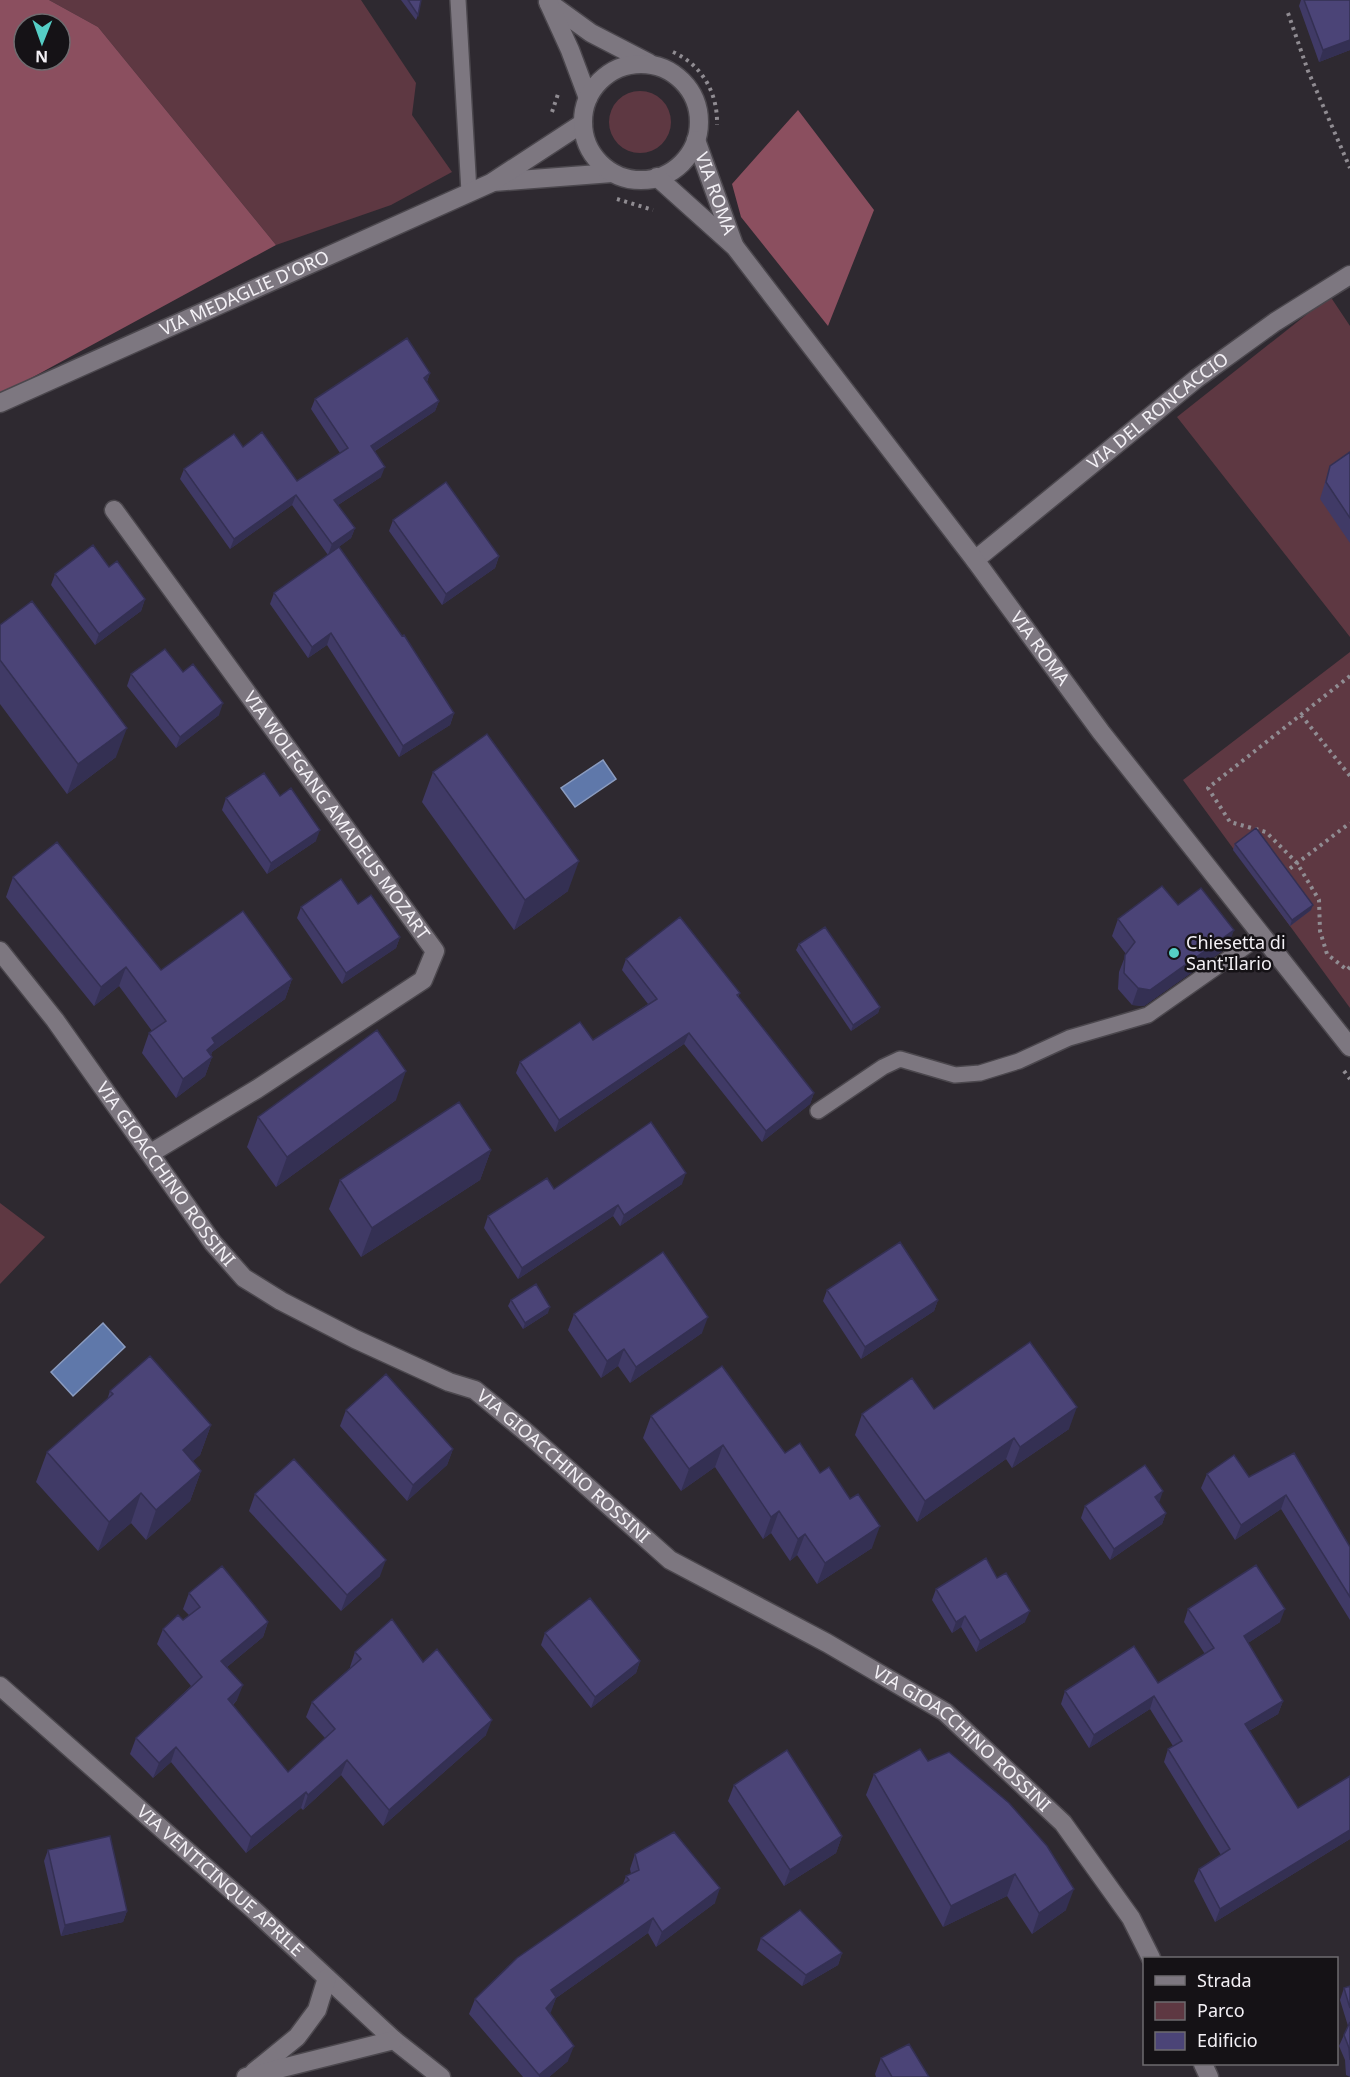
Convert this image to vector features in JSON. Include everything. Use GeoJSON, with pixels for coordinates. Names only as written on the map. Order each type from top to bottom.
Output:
{"type":"FeatureCollection","features":[{"type":"Feature","properties":{"kind":"street","name":"VIA ROMA"},"geometry":{"type":"LineString","coordinates":[[547,1],[591,33],[651,64],[670,71],[685,84],[695,101],[699,120],[696,140],[687,156],[674,169],[657,177],[735,247],[975,560],[1101,732],[1350,1047]]}},
{"type":"Feature","properties":{"kind":"street","name":"VIA ROMA"},"geometry":{"type":"LineString","coordinates":[[547,1],[570,50],[588,98]]}},
{"type":"Feature","properties":{"kind":"street"},"geometry":{"type":"LineString","coordinates":[[651,64],[632,64],[614,70],[598,82],[588,98],[583,123],[586,143],[597,160],[612,173],[634,180],[657,177]]}},
{"type":"Feature","properties":{"kind":"street","name":"VIA MEDAGLIE D'ORO"},"geometry":{"type":"LineString","coordinates":[[0,404],[491,183],[583,123]]}},
{"type":"Feature","properties":{"kind":"street","name":"VIA ROMA"},"geometry":{"type":"LineString","coordinates":[[696,140],[735,247]]}},
{"type":"Feature","properties":{"kind":"street","name":"VIA MEDAGLIE D'ORO"},"geometry":{"type":"LineString","coordinates":[[491,183],[612,173]]}},
{"type":"Feature","properties":{"kind":"street","name":"VIA DEL RONCACCIO"},"geometry":{"type":"LineString","coordinates":[[975,560],[1196,379],[1275,322],[1350,275]]}},
{"type":"Feature","properties":{"kind":"street","name":"VIA WOLFGANG AMADEUS MOZART"},"geometry":{"type":"LineString","coordinates":[[114,510],[435,951],[423,980],[257,1089],[151,1153]]}},
{"type":"Feature","properties":{"kind":"street","name":"VIA GIOACCHINO ROSSINI"},"geometry":{"type":"LineString","coordinates":[[0,951],[55,1020],[213,1243],[244,1278],[281,1301],[354,1339],[449,1382],[475,1390],[670,1560],[827,1643],[945,1712],[1063,1823],[1131,1918],[1150,1957]]}},
{"type":"Feature","properties":{"kind":"street","name":"VIA VENTICINQUE APRILE"},"geometry":{"type":"LineString","coordinates":[[0,1686],[394,2040],[441,2077]]}},
{"type":"Feature","properties":{"kind":"street"},"geometry":{"type":"LineString","coordinates":[[247,2077],[297,2037],[317,2010],[327,1978]]}},
{"type":"Feature","properties":{"kind":"street"},"geometry":{"type":"LineString","coordinates":[[247,2077],[394,2040]]}},
{"type":"Feature","properties":{"kind":"lane"},"geometry":{"type":"LineString","coordinates":[[458,0],[469,192]]}},
{"type":"Feature","properties":{"kind":"lane"},"geometry":{"type":"LineString","coordinates":[[818,1111],[883,1067],[900,1059],[955,1075],[980,1073],[1019,1061],[1069,1038],[1148,1015],[1262,935]]}},
{"type":"Feature","properties":{"kind":"path"},"geometry":{"type":"LineString","coordinates":[[1288,13],[1308,71],[1350,168]]}},
{"type":"Feature","properties":{"kind":"path"},"geometry":{"type":"LineString","coordinates":[[615,199],[660,212]]}},
{"type":"Feature","properties":{"kind":"path"},"geometry":{"type":"LineString","coordinates":[[1350,676],[1208,788],[1230,822],[1266,832],[1297,863],[1319,900],[1320,931],[1327,954],[1347,969],[1350,967]]}},
{"type":"Feature","properties":{"kind":"path"},"geometry":{"type":"LineString","coordinates":[[1301,715],[1350,776]]}},
{"type":"Feature","properties":{"kind":"path"},"geometry":{"type":"LineString","coordinates":[[1283,874],[1350,823]]}},
{"type":"Feature","properties":{"kind":"green space"},"geometry":{"type":"Polygon","coordinates":[[[49,0],[361,0],[416,83],[412,115],[452,172],[391,205],[276,245],[98,27],[49,0]]]}},
{"type":"Feature","properties":{"kind":"green space"},"geometry":{"type":"Polygon","coordinates":[[[640,91],[657,96],[662,100],[666,105],[671,122],[666,139],[662,144],[657,148],[640,153],[623,148],[618,144],[614,139],[609,122],[614,105],[618,100],[623,96],[640,91]]]}},
{"type":"Feature","properties":{"kind":"green space"},"geometry":{"type":"Polygon","coordinates":[[[1330,296],[1350,326],[1350,637],[1177,417],[1330,296]]]}},
{"type":"Feature","properties":{"kind":"green space"},"geometry":{"type":"Polygon","coordinates":[[[1350,652],[1350,1008],[1183,780],[1350,652]]]}},
{"type":"Feature","properties":{"kind":"green space"},"geometry":{"type":"Polygon","coordinates":[[[0,1203],[45,1237],[0,1284],[0,1203]]]}},
{"type":"Feature","properties":{"kind":"shaded area"},"geometry":{"type":"Polygon","coordinates":[[[0,0],[49,0],[71,12],[12,12],[12,72],[72,72],[72,13],[98,27],[276,245],[0,395],[0,0]]]}},
{"type":"Feature","properties":{"kind":"shaded area"},"geometry":{"type":"Polygon","coordinates":[[[798,110],[874,210],[828,326],[741,217],[732,184],[798,110]]]}},
{"type":"Feature","properties":{"kind":"water"},"geometry":{"type":"Polygon","coordinates":[[[603,760],[616,779],[575,807],[561,788],[603,760]]]}},
{"type":"Feature","properties":{"kind":"water"},"geometry":{"type":"Polygon","coordinates":[[[103,1323],[125,1347],[73,1396],[51,1372],[103,1323]]]}},
{"type":"Feature","properties":{"kind":"building"},"geometry":{"type":"Polygon","coordinates":[[[408,0],[421,0],[418,15],[408,0]]]}},
{"type":"Feature","properties":{"kind":"building"},"geometry":{"type":"Polygon","coordinates":[[[1304,0],[1350,0],[1350,40],[1323,50],[1304,0]]]}},
{"type":"Feature","properties":{"kind":"building"},"geometry":{"type":"Polygon","coordinates":[[[407,338],[430,373],[424,378],[439,401],[371,446],[385,467],[334,500],[355,528],[332,544],[296,495],[234,539],[184,469],[234,434],[243,447],[262,432],[297,481],[348,448],[315,399],[407,338]]]}},
{"type":"Feature","properties":{"kind":"building"},"geometry":{"type":"Polygon","coordinates":[[[1350,452],[1350,518],[1326,482],[1330,466],[1350,452]]]}},
{"type":"Feature","properties":{"kind":"building"},"geometry":{"type":"Polygon","coordinates":[[[446,482],[499,556],[446,594],[393,520],[446,482]]]}},
{"type":"Feature","properties":{"kind":"building"},"geometry":{"type":"Polygon","coordinates":[[[93,545],[109,567],[117,561],[145,599],[99,634],[55,574],[93,545]]]}},
{"type":"Feature","properties":{"kind":"building"},"geometry":{"type":"Polygon","coordinates":[[[339,547],[402,636],[404,635],[454,713],[403,746],[331,633],[312,647],[274,593],[339,547]]]}},
{"type":"Feature","properties":{"kind":"building"},"geometry":{"type":"Polygon","coordinates":[[[32,601],[127,728],[78,764],[0,660],[0,625],[32,601]]]}},
{"type":"Feature","properties":{"kind":"building"},"geometry":{"type":"Polygon","coordinates":[[[165,649],[183,672],[193,664],[223,703],[180,737],[131,674],[165,649]]]}},
{"type":"Feature","properties":{"kind":"building"},"geometry":{"type":"Polygon","coordinates":[[[487,734],[579,861],[525,900],[433,772],[487,734]]]}},
{"type":"Feature","properties":{"kind":"building"},"geometry":{"type":"Polygon","coordinates":[[[264,773],[280,796],[291,788],[320,830],[271,863],[226,798],[264,773]]]}},
{"type":"Feature","properties":{"kind":"building"},"geometry":{"type":"Polygon","coordinates":[[[1256,828],[1313,905],[1292,920],[1235,844],[1256,828]]]}},
{"type":"Feature","properties":{"kind":"building"},"geometry":{"type":"Polygon","coordinates":[[[57,842],[161,970],[243,911],[292,979],[212,1038],[215,1043],[207,1050],[212,1057],[183,1079],[149,1033],[166,1021],[126,967],[101,987],[13,877],[57,842]]]}},
{"type":"Feature","properties":{"kind":"building"},"geometry":{"type":"Polygon","coordinates":[[[341,879],[358,904],[371,895],[400,937],[346,973],[301,907],[341,879]]]}},
{"type":"Feature","properties":{"kind":"building","name":"Chiesetta di Sant'Ilario"},"geometry":{"type":"Polygon","coordinates":[[[1162,886],[1178,905],[1201,888],[1234,930],[1150,990],[1138,988],[1124,973],[1125,955],[1135,942],[1118,919],[1162,886]]]}},
{"type":"Feature","properties":{"kind":"building"},"geometry":{"type":"Polygon","coordinates":[[[680,917],[740,993],[737,995],[814,1093],[766,1131],[689,1033],[559,1120],[520,1062],[580,1022],[593,1040],[657,999],[626,959],[680,917]]]}},
{"type":"Feature","properties":{"kind":"building"},"geometry":{"type":"Polygon","coordinates":[[[825,927],[880,1007],[853,1025],[799,944],[825,927]]]}},
{"type":"Feature","properties":{"kind":"building"},"geometry":{"type":"Polygon","coordinates":[[[377,1030],[406,1071],[287,1157],[258,1117],[377,1030]]]}},
{"type":"Feature","properties":{"kind":"building"},"geometry":{"type":"Polygon","coordinates":[[[459,1102],[491,1150],[372,1228],[340,1180],[459,1102]]]}},
{"type":"Feature","properties":{"kind":"building"},"geometry":{"type":"Polygon","coordinates":[[[651,1122],[686,1173],[624,1215],[618,1205],[522,1268],[488,1216],[547,1178],[554,1189],[651,1122]]]}},
{"type":"Feature","properties":{"kind":"building"},"geometry":{"type":"Polygon","coordinates":[[[900,1242],[938,1300],[865,1347],[827,1290],[900,1242]]]}},
{"type":"Feature","properties":{"kind":"building"},"geometry":{"type":"Polygon","coordinates":[[[663,1252],[708,1317],[636,1367],[624,1349],[607,1361],[574,1314],[663,1252]]]}},
{"type":"Feature","properties":{"kind":"building"},"geometry":{"type":"Polygon","coordinates":[[[536,1284],[550,1307],[525,1323],[511,1300],[536,1284]]]}},
{"type":"Feature","properties":{"kind":"building"},"geometry":{"type":"Polygon","coordinates":[[[1030,1342],[1077,1407],[1020,1447],[1014,1438],[925,1501],[862,1414],[912,1378],[934,1409],[1030,1342]]]}},
{"type":"Feature","properties":{"kind":"building"},"geometry":{"type":"Polygon","coordinates":[[[150,1356],[211,1425],[183,1450],[201,1471],[156,1510],[141,1493],[109,1522],[47,1452],[113,1394],[110,1391],[150,1356]]]}},
{"type":"Feature","properties":{"kind":"building"},"geometry":{"type":"Polygon","coordinates":[[[722,1366],[785,1453],[800,1443],[820,1473],[829,1467],[850,1499],[858,1494],[880,1526],[825,1563],[805,1534],[798,1539],[779,1511],[771,1517],[723,1445],[689,1469],[651,1416],[722,1366]]]}},
{"type":"Feature","properties":{"kind":"building"},"geometry":{"type":"Polygon","coordinates":[[[386,1374],[453,1449],[413,1485],[346,1410],[386,1374]]]}},
{"type":"Feature","properties":{"kind":"building"},"geometry":{"type":"Polygon","coordinates":[[[1294,1453],[1350,1547],[1350,1597],[1286,1495],[1241,1525],[1207,1474],[1234,1455],[1249,1477],[1294,1453]]]}},
{"type":"Feature","properties":{"kind":"building"},"geometry":{"type":"Polygon","coordinates":[[[294,1459],[386,1560],[347,1595],[255,1494],[294,1459]]]}},
{"type":"Feature","properties":{"kind":"building"},"geometry":{"type":"Polygon","coordinates":[[[1145,1465],[1163,1491],[1155,1497],[1166,1513],[1114,1549],[1085,1506],[1145,1465]]]}},
{"type":"Feature","properties":{"kind":"building"},"geometry":{"type":"Polygon","coordinates":[[[986,1558],[997,1578],[1006,1573],[1030,1611],[980,1641],[965,1616],[956,1622],[936,1589],[986,1558]]]}},
{"type":"Feature","properties":{"kind":"building"},"geometry":{"type":"Polygon","coordinates":[[[1256,1565],[1285,1609],[1244,1636],[1283,1701],[1245,1724],[1298,1808],[1350,1776],[1350,1830],[1220,1909],[1199,1869],[1230,1849],[1168,1749],[1182,1741],[1154,1696],[1094,1735],[1065,1691],[1134,1646],[1158,1683],[1214,1648],[1188,1609],[1256,1565]]]}},
{"type":"Feature","properties":{"kind":"building"},"geometry":{"type":"Polygon","coordinates":[[[222,1566],[268,1622],[221,1661],[243,1685],[228,1699],[288,1772],[335,1729],[312,1702],[361,1659],[355,1652],[392,1619],[423,1662],[437,1649],[492,1720],[389,1810],[347,1760],[308,1795],[306,1792],[251,1837],[176,1747],[159,1763],[136,1738],[202,1677],[163,1629],[178,1615],[183,1620],[200,1607],[189,1593],[222,1566]]]}},
{"type":"Feature","properties":{"kind":"building"},"geometry":{"type":"Polygon","coordinates":[[[590,1598],[640,1661],[595,1697],[545,1633],[590,1598]]]}},
{"type":"Feature","properties":{"kind":"building"},"geometry":{"type":"Polygon","coordinates":[[[920,1749],[928,1761],[949,1752],[1009,1803],[1047,1846],[1074,1889],[1039,1913],[1015,1874],[951,1906],[874,1774],[920,1749]]]}},
{"type":"Feature","properties":{"kind":"building"},"geometry":{"type":"Polygon","coordinates":[[[787,1750],[842,1836],[790,1870],[734,1785],[787,1750]]]}},
{"type":"Feature","properties":{"kind":"building"},"geometry":{"type":"Polygon","coordinates":[[[674,1832],[720,1888],[662,1932],[653,1918],[551,1990],[556,1997],[546,2008],[574,2046],[539,2075],[475,1999],[517,1958],[629,1880],[626,1876],[639,1870],[635,1854],[674,1832]]]}},
{"type":"Feature","properties":{"kind":"building"},"geometry":{"type":"Polygon","coordinates":[[[110,1836],[127,1911],[65,1925],[48,1850],[110,1836]]]}},
{"type":"Feature","properties":{"kind":"building"},"geometry":{"type":"Polygon","coordinates":[[[800,1910],[842,1953],[806,1975],[761,1938],[800,1910]]]}},
{"type":"Feature","properties":{"kind":"building"},"geometry":{"type":"Polygon","coordinates":[[[1350,1986],[1350,2008],[1344,1988],[1350,1986]]]}},
{"type":"Feature","properties":{"kind":"building"},"geometry":{"type":"Polygon","coordinates":[[[1350,2022],[1350,2060],[1349,2048],[1344,2035],[1350,2022]]]}},
{"type":"Feature","properties":{"kind":"building"},"geometry":{"type":"Polygon","coordinates":[[[909,2044],[929,2077],[892,2077],[881,2058],[909,2044]]]}},
{"type":"Feature","properties":{"kind":"place","name":"Chiesetta di Sant'Ilario"},"geometry":{"type":"Point","coordinates":[1174,953]}}]}
